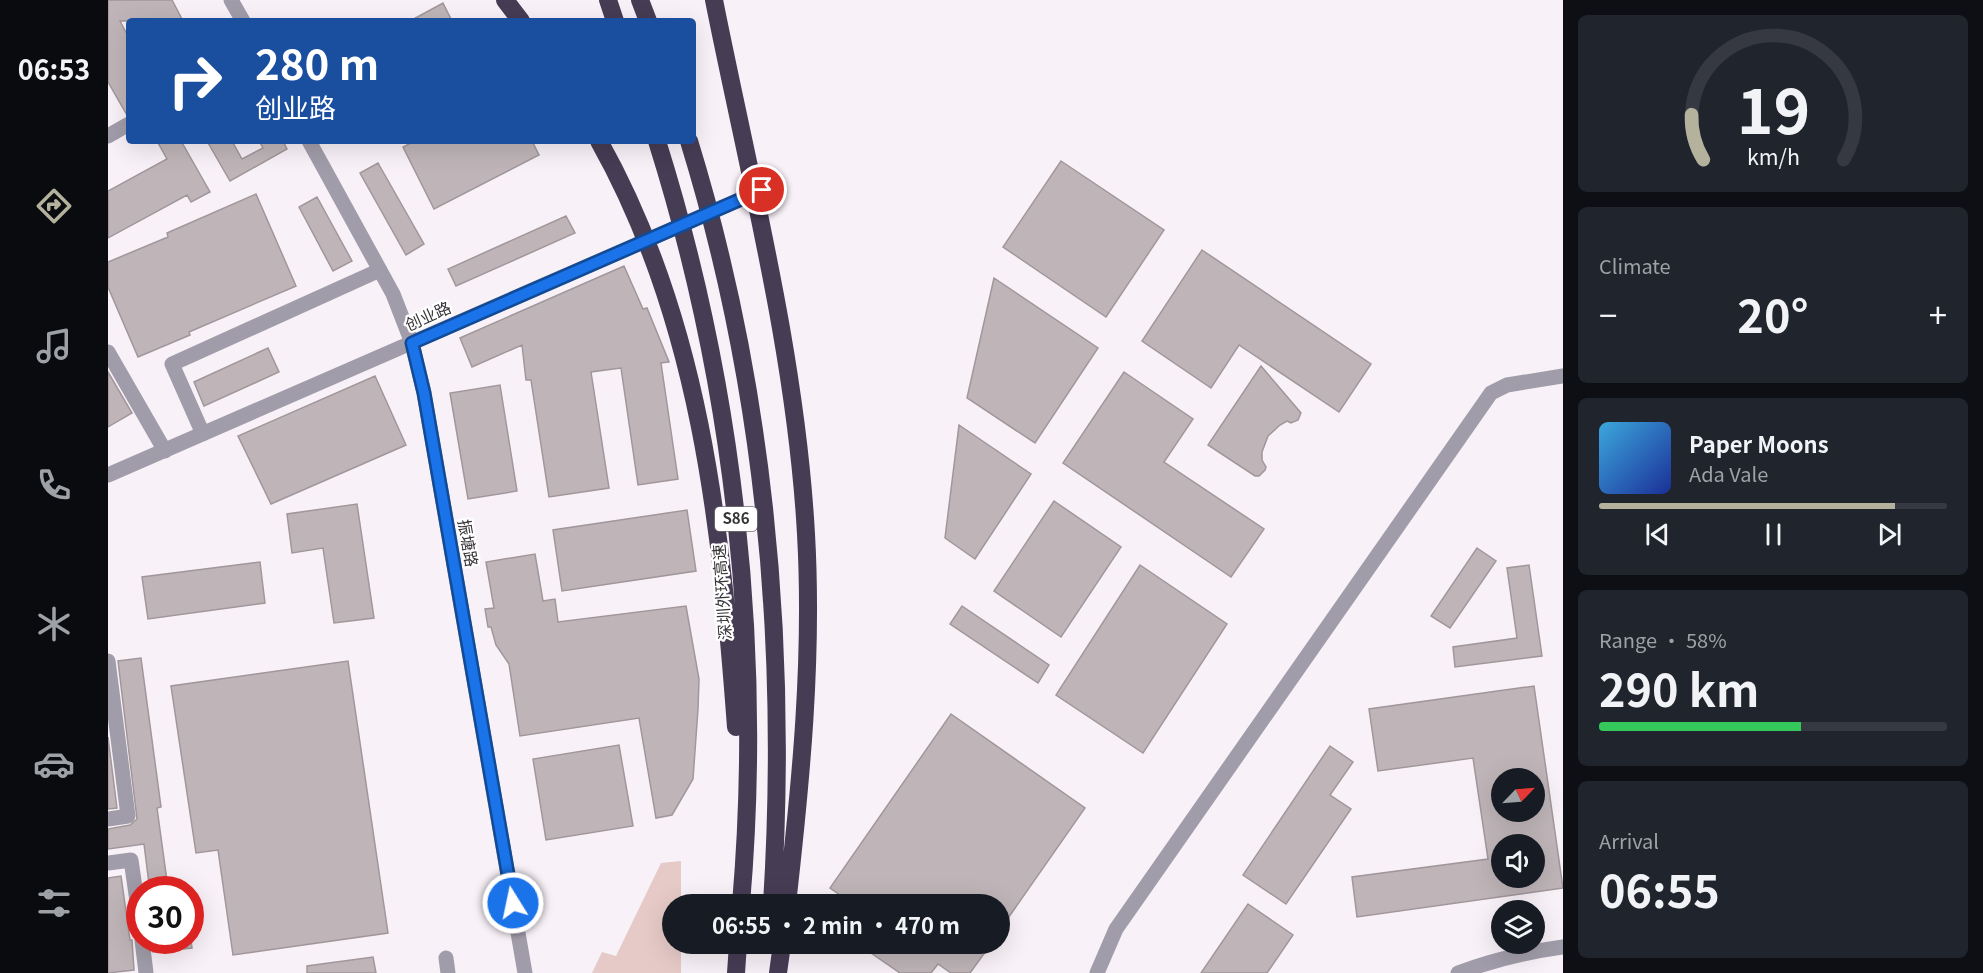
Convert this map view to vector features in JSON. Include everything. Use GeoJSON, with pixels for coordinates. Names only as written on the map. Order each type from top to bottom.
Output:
{"type":"FeatureCollection","features":[{"type":"Feature","properties":{"kind":"highway"},"geometry":{"type":"LineString","coordinates":[[505,0],[519,18]]}},
{"type":"Feature","properties":{"kind":"highway"},"geometry":{"type":"LineString","coordinates":[[608,0],[614,18]]}},
{"type":"Feature","properties":{"kind":"highway"},"geometry":{"type":"LineString","coordinates":[[640,0],[647,18]]}},
{"type":"Feature","properties":{"kind":"highway"},"geometry":{"type":"LineString","coordinates":[[714,0],[784,354],[796,427],[804,501],[808,586],[808,658],[801,781],[788,894]]}},
{"type":"Feature","properties":{"kind":"highway"},"geometry":{"type":"LineString","coordinates":[[600,144],[627,197],[663,284],[697,405],[712,488],[720,550],[745,839]]}},
{"type":"Feature","properties":{"kind":"highway","name":"深圳外环高速"},"geometry":{"type":"LineString","coordinates":[[658,144],[675,202],[706,328],[722,413],[734,498],[742,584],[746,668],[747,755],[742,894]]}},
{"type":"Feature","properties":{"kind":"highway","name":"S86"},"geometry":{"type":"LineString","coordinates":[[690,144],[720,257],[740,350],[756,439],[768,531],[775,624],[778,718],[777,810],[773,894]]}},
{"type":"Feature","properties":{"kind":"highway"},"geometry":{"type":"LineString","coordinates":[[736,973],[737,954]]}},
{"type":"Feature","properties":{"kind":"highway"},"geometry":{"type":"LineString","coordinates":[[767,973],[769,954]]}},
{"type":"Feature","properties":{"kind":"highway"},"geometry":{"type":"LineString","coordinates":[[778,973],[781,954]]}},
{"type":"Feature","properties":{"kind":"street"},"geometry":{"type":"LineString","coordinates":[[231,0],[241,18]]}},
{"type":"Feature","properties":{"kind":"street"},"geometry":{"type":"LineString","coordinates":[[110,131],[126,125]]}},
{"type":"Feature","properties":{"kind":"street","name":"振塘路"},"geometry":{"type":"LineString","coordinates":[[311,144],[393,294],[412,343],[426,405],[525,973]]}},
{"type":"Feature","properties":{"kind":"street","name":"创业路"},"geometry":{"type":"LineString","coordinates":[[108,475],[762,190]]}},
{"type":"Feature","properties":{"kind":"street"},"geometry":{"type":"LineString","coordinates":[[203,434],[172,364],[380,270]]}},
{"type":"Feature","properties":{"kind":"street"},"geometry":{"type":"LineString","coordinates":[[108,352],[165,451]]}},
{"type":"Feature","properties":{"kind":"street"},"geometry":{"type":"LineString","coordinates":[[1097,973],[1116,929],[1491,393],[1507,385],[1563,376]]}},
{"type":"Feature","properties":{"kind":"street"},"geometry":{"type":"LineString","coordinates":[[108,661],[128,816],[108,819]]}},
{"type":"Feature","properties":{"kind":"street"},"geometry":{"type":"LineString","coordinates":[[108,862],[131,860],[133,876]]}},
{"type":"Feature","properties":{"kind":"street"},"geometry":{"type":"LineString","coordinates":[[1458,973],[1484,963],[1520,954],[1563,947]]}},
{"type":"Feature","properties":{"kind":"street"},"geometry":{"type":"LineString","coordinates":[[144,954],[146,973]]}},
{"type":"Feature","properties":{"kind":"street"},"geometry":{"type":"LineString","coordinates":[[446,957],[448,973]]}},
{"type":"Feature","properties":{"kind":"shaded area"},"geometry":{"type":"Polygon","coordinates":[[[681,861],[681,894],[662,894],[662,954],[681,954],[681,973],[592,973],[602,952],[616,956],[661,863],[681,861]]]}},
{"type":"Feature","properties":{"kind":"building"},"geometry":{"type":"Polygon","coordinates":[[[108,0],[172,0],[181,18],[126,18],[126,21],[120,21],[126,32],[126,113],[108,82],[108,0]]]}},
{"type":"Feature","properties":{"kind":"building"},"geometry":{"type":"Polygon","coordinates":[[[443,3],[450,18],[416,18],[443,3]]]}},
{"type":"Feature","properties":{"kind":"building"},"geometry":{"type":"Polygon","coordinates":[[[159,144],[183,144],[210,192],[191,202],[187,195],[108,238],[108,191],[167,159],[159,144]]]}},
{"type":"Feature","properties":{"kind":"building"},"geometry":{"type":"Polygon","coordinates":[[[209,144],[234,144],[242,159],[263,148],[261,144],[284,144],[287,149],[230,181],[209,144]]]}},
{"type":"Feature","properties":{"kind":"building"},"geometry":{"type":"Polygon","coordinates":[[[409,144],[534,144],[539,155],[434,209],[403,147],[409,144]]]}},
{"type":"Feature","properties":{"kind":"building"},"geometry":{"type":"Polygon","coordinates":[[[1061,161],[1164,230],[1106,317],[1003,247],[1061,161]]]}},
{"type":"Feature","properties":{"kind":"building"},"geometry":{"type":"Polygon","coordinates":[[[378,163],[424,244],[406,255],[360,173],[378,163]]]}},
{"type":"Feature","properties":{"kind":"building"},"geometry":{"type":"Polygon","coordinates":[[[256,194],[296,286],[189,332],[190,335],[138,357],[108,287],[108,262],[168,237],[167,233],[256,194]]]}},
{"type":"Feature","properties":{"kind":"building"},"geometry":{"type":"Polygon","coordinates":[[[317,197],[352,261],[333,271],[299,207],[317,197]]]}},
{"type":"Feature","properties":{"kind":"building"},"geometry":{"type":"Polygon","coordinates":[[[566,216],[575,233],[456,286],[448,269],[566,216]]]}},
{"type":"Feature","properties":{"kind":"building"},"geometry":{"type":"Polygon","coordinates":[[[1202,250],[1371,364],[1339,412],[1239,345],[1211,388],[1142,341],[1202,250]]]}},
{"type":"Feature","properties":{"kind":"building"},"geometry":{"type":"Polygon","coordinates":[[[624,266],[643,309],[647,308],[669,362],[661,363],[678,479],[638,485],[621,368],[591,372],[609,488],[549,497],[531,380],[526,380],[522,345],[472,367],[460,338],[624,266]]]}},
{"type":"Feature","properties":{"kind":"building"},"geometry":{"type":"Polygon","coordinates":[[[994,278],[1098,348],[1035,443],[967,398],[994,278]]]}},
{"type":"Feature","properties":{"kind":"building"},"geometry":{"type":"Polygon","coordinates":[[[268,348],[279,372],[204,406],[194,382],[268,348]]]}},
{"type":"Feature","properties":{"kind":"building"},"geometry":{"type":"Polygon","coordinates":[[[1261,366],[1301,413],[1298,420],[1291,423],[1287,421],[1268,436],[1262,452],[1262,460],[1266,467],[1259,476],[1255,476],[1208,445],[1261,366]]]}},
{"type":"Feature","properties":{"kind":"building"},"geometry":{"type":"Polygon","coordinates":[[[108,372],[132,413],[108,427],[108,372]]]}},
{"type":"Feature","properties":{"kind":"building"},"geometry":{"type":"Polygon","coordinates":[[[1124,372],[1193,419],[1164,462],[1264,529],[1231,577],[1063,463],[1124,372]]]}},
{"type":"Feature","properties":{"kind":"building"},"geometry":{"type":"Polygon","coordinates":[[[375,376],[406,445],[271,504],[238,436],[375,376]]]}},
{"type":"Feature","properties":{"kind":"building"},"geometry":{"type":"Polygon","coordinates":[[[500,385],[517,491],[468,499],[450,393],[500,385]]]}},
{"type":"Feature","properties":{"kind":"building"},"geometry":{"type":"Polygon","coordinates":[[[959,425],[1031,474],[975,559],[945,538],[959,425]]]}},
{"type":"Feature","properties":{"kind":"building"},"geometry":{"type":"Polygon","coordinates":[[[1054,501],[1121,547],[1061,637],[994,591],[1054,501]]]}},
{"type":"Feature","properties":{"kind":"building"},"geometry":{"type":"Polygon","coordinates":[[[357,504],[374,618],[334,623],[323,548],[292,553],[287,514],[357,504]]]}},
{"type":"Feature","properties":{"kind":"building"},"geometry":{"type":"Polygon","coordinates":[[[687,510],[696,571],[562,591],[553,530],[687,510]]]}},
{"type":"Feature","properties":{"kind":"building"},"geometry":{"type":"Polygon","coordinates":[[[1477,548],[1496,561],[1450,628],[1431,616],[1477,548]]]}},
{"type":"Feature","properties":{"kind":"building"},"geometry":{"type":"Polygon","coordinates":[[[535,554],[543,601],[555,599],[558,622],[686,606],[699,679],[698,709],[693,779],[672,815],[656,818],[639,718],[520,736],[509,664],[496,645],[491,627],[488,627],[485,609],[494,608],[486,562],[535,554]]]}},
{"type":"Feature","properties":{"kind":"building"},"geometry":{"type":"Polygon","coordinates":[[[260,562],[265,603],[148,619],[142,577],[260,562]]]}},
{"type":"Feature","properties":{"kind":"building"},"geometry":{"type":"Polygon","coordinates":[[[1140,565],[1227,624],[1143,753],[1056,695],[1140,565]]]}},
{"type":"Feature","properties":{"kind":"building"},"geometry":{"type":"Polygon","coordinates":[[[1529,565],[1542,656],[1455,667],[1453,647],[1517,638],[1507,568],[1529,565]]]}},
{"type":"Feature","properties":{"kind":"building"},"geometry":{"type":"Polygon","coordinates":[[[962,606],[1049,665],[1038,683],[950,624],[962,606]]]}},
{"type":"Feature","properties":{"kind":"building"},"geometry":{"type":"Polygon","coordinates":[[[141,658],[161,807],[157,808],[166,876],[148,876],[144,844],[108,849],[108,829],[130,825],[137,819],[118,661],[141,658]]]}},
{"type":"Feature","properties":{"kind":"building"},"geometry":{"type":"Polygon","coordinates":[[[348,661],[388,933],[233,955],[218,850],[196,853],[171,686],[348,661]]]}},
{"type":"Feature","properties":{"kind":"building"},"geometry":{"type":"Polygon","coordinates":[[[1534,686],[1563,888],[1357,917],[1352,877],[1488,859],[1473,758],[1378,771],[1369,709],[1534,686]]]}},
{"type":"Feature","properties":{"kind":"building"},"geometry":{"type":"Polygon","coordinates":[[[951,714],[1085,808],[1010,915],[1010,894],[839,894],[830,888],[951,714]]]}},
{"type":"Feature","properties":{"kind":"building"},"geometry":{"type":"Polygon","coordinates":[[[108,737],[117,808],[108,809],[108,737]]]}},
{"type":"Feature","properties":{"kind":"building"},"geometry":{"type":"Polygon","coordinates":[[[619,745],[633,826],[546,840],[533,759],[619,745]]]}},
{"type":"Feature","properties":{"kind":"building"},"geometry":{"type":"Polygon","coordinates":[[[1330,746],[1353,762],[1330,795],[1351,809],[1286,904],[1243,875],[1330,746]]]}},
{"type":"Feature","properties":{"kind":"building"},"geometry":{"type":"Polygon","coordinates":[[[121,876],[126,912],[126,954],[133,954],[134,970],[108,973],[108,878],[121,876]]]}},
{"type":"Feature","properties":{"kind":"building"},"geometry":{"type":"Polygon","coordinates":[[[1248,904],[1293,935],[1267,973],[1201,973],[1248,904]]]}},
{"type":"Feature","properties":{"kind":"building"},"geometry":{"type":"Polygon","coordinates":[[[872,954],[984,954],[970,973],[951,973],[938,964],[931,973],[900,973],[872,954]]]}},
{"type":"Feature","properties":{"kind":"building"},"geometry":{"type":"Polygon","coordinates":[[[373,957],[376,973],[307,973],[307,966],[373,957]]]}},
{"type":"Feature","properties":{"kind":"route"},"geometry":{"type":"LineString","coordinates":[[513,903],[424,393],[412,343],[762,190]]}}]}
